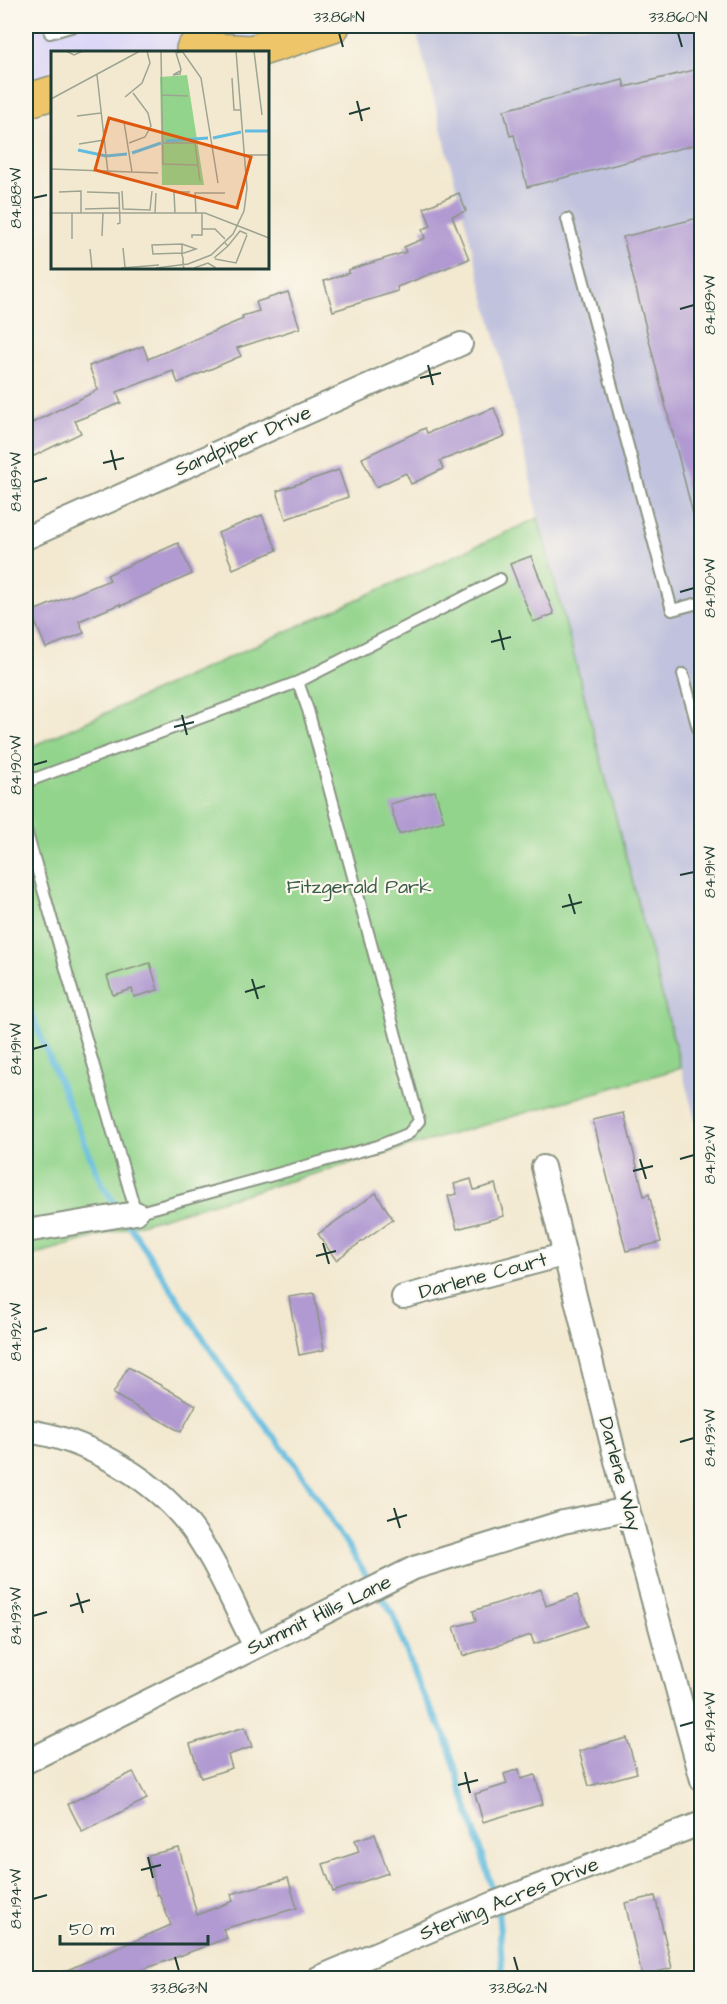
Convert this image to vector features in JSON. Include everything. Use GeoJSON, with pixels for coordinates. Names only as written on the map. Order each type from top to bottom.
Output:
{"type":"FeatureCollection","features":[{"type":"Feature","properties":{"kind":"main road"},"geometry":{"type":"LineString","coordinates":[[187,51],[229,26]]}},
{"type":"Feature","properties":{"kind":"main road"},"geometry":{"type":"LineString","coordinates":[[255,51],[333,26]]}},
{"type":"Feature","properties":{"kind":"main road"},"geometry":{"type":"LineString","coordinates":[[26,101],[51,93]]}},
{"type":"Feature","properties":{"kind":"street","name":"Sandpiper Drive"},"geometry":{"type":"LineString","coordinates":[[26,538],[461,345]]}},
{"type":"Feature","properties":{"kind":"street","name":"Darlene Way"},"geometry":{"type":"LineString","coordinates":[[543,1167],[563,1255],[628,1509],[702,1780]]}},
{"type":"Feature","properties":{"kind":"street"},"geometry":{"type":"LineString","coordinates":[[26,1231],[136,1213]]}},
{"type":"Feature","properties":{"kind":"street","name":"Darlene Court"},"geometry":{"type":"LineString","coordinates":[[403,1297],[563,1255]]}},
{"type":"Feature","properties":{"kind":"street"},"geometry":{"type":"LineString","coordinates":[[26,1431],[78,1445],[117,1462],[150,1487],[186,1521],[207,1555],[255,1646]]}},
{"type":"Feature","properties":{"kind":"street","name":"Summit Hills Lane"},"geometry":{"type":"LineString","coordinates":[[26,1762],[414,1568],[563,1522],[628,1509]]}},
{"type":"Feature","properties":{"kind":"street","name":"Sterling Acres Drive"},"geometry":{"type":"LineString","coordinates":[[318,1978],[497,1902],[702,1823]]}},
{"type":"Feature","properties":{"kind":"lane"},"geometry":{"type":"LineString","coordinates":[[50,33],[74,26]]}},
{"type":"Feature","properties":{"kind":"lane"},"geometry":{"type":"LineString","coordinates":[[567,219],[672,610],[702,602]]}},
{"type":"Feature","properties":{"kind":"lane"},"geometry":{"type":"LineString","coordinates":[[26,782],[298,682],[500,579]]}},
{"type":"Feature","properties":{"kind":"lane"},"geometry":{"type":"LineString","coordinates":[[683,674],[702,743]]}},
{"type":"Feature","properties":{"kind":"lane"},"geometry":{"type":"LineString","coordinates":[[26,830],[136,1213],[378,1146],[408,1134],[419,1121],[308,710],[298,682]]}},
{"type":"Feature","properties":{"kind":"shaded area"},"geometry":{"type":"Polygon","coordinates":[[[26,26],[303,26],[221,51],[51,51],[51,105],[26,113],[26,26]]]}},
{"type":"Feature","properties":{"kind":"shaded area"},"geometry":{"type":"Polygon","coordinates":[[[415,26],[701,26],[701,1143],[538,518],[526,458],[415,26]]]}},
{"type":"Feature","properties":{"kind":"green space","name":"Fitzgerald Park"},"geometry":{"type":"Polygon","coordinates":[[[538,518],[681,1068],[26,1257],[26,749],[538,518]]]}},
{"type":"Feature","properties":{"kind":"building"},"geometry":{"type":"Polygon","coordinates":[[[702,68],[702,143],[527,187],[514,135],[510,136],[504,110],[623,80],[625,87],[702,68]]]}},
{"type":"Feature","properties":{"kind":"building"},"geometry":{"type":"Polygon","coordinates":[[[459,193],[466,211],[452,216],[469,259],[397,287],[398,291],[333,311],[324,281],[349,273],[348,270],[406,252],[404,247],[425,238],[422,229],[431,226],[424,208],[459,193]]]}},
{"type":"Feature","properties":{"kind":"building"},"geometry":{"type":"Polygon","coordinates":[[[702,217],[702,525],[696,526],[623,237],[702,217]]]}},
{"type":"Feature","properties":{"kind":"building"},"geometry":{"type":"Polygon","coordinates":[[[288,292],[300,328],[237,348],[241,356],[178,383],[173,371],[117,392],[121,403],[75,421],[81,433],[32,457],[26,444],[26,426],[98,390],[89,366],[143,346],[148,359],[243,319],[242,316],[259,311],[256,302],[288,292]]]}},
{"type":"Feature","properties":{"kind":"building"},"geometry":{"type":"Polygon","coordinates":[[[494,408],[505,436],[440,461],[443,469],[411,484],[406,473],[376,487],[362,458],[425,428],[427,433],[494,408]]]}},
{"type":"Feature","properties":{"kind":"building"},"geometry":{"type":"Polygon","coordinates":[[[339,470],[348,497],[286,519],[277,491],[339,470]]]}},
{"type":"Feature","properties":{"kind":"building"},"geometry":{"type":"Polygon","coordinates":[[[262,515],[277,550],[233,569],[218,533],[262,515]]]}},
{"type":"Feature","properties":{"kind":"building"},"geometry":{"type":"Polygon","coordinates":[[[178,543],[192,574],[121,606],[120,604],[79,621],[84,633],[46,648],[31,612],[110,580],[107,575],[178,543]]]}},
{"type":"Feature","properties":{"kind":"building"},"geometry":{"type":"Polygon","coordinates":[[[531,556],[554,614],[533,622],[510,564],[531,556]]]}},
{"type":"Feature","properties":{"kind":"building"},"geometry":{"type":"Polygon","coordinates":[[[435,791],[444,821],[399,834],[390,804],[435,791]]]}},
{"type":"Feature","properties":{"kind":"building"},"geometry":{"type":"Polygon","coordinates":[[[150,963],[158,990],[134,997],[132,989],[113,995],[107,976],[150,963]]]}},
{"type":"Feature","properties":{"kind":"building"},"geometry":{"type":"Polygon","coordinates":[[[624,1113],[644,1196],[649,1194],[661,1242],[626,1251],[593,1120],[624,1113]]]}},
{"type":"Feature","properties":{"kind":"building"},"geometry":{"type":"Polygon","coordinates":[[[471,1179],[474,1190],[495,1184],[504,1216],[457,1229],[448,1196],[457,1194],[454,1184],[471,1179]]]}},
{"type":"Feature","properties":{"kind":"building"},"geometry":{"type":"Polygon","coordinates":[[[376,1193],[393,1219],[336,1260],[318,1234],[376,1193]]]}},
{"type":"Feature","properties":{"kind":"building"},"geometry":{"type":"Polygon","coordinates":[[[314,1293],[324,1350],[299,1355],[289,1297],[314,1293]]]}},
{"type":"Feature","properties":{"kind":"building"},"geometry":{"type":"Polygon","coordinates":[[[128,1367],[196,1405],[181,1432],[113,1394],[128,1367]]]}},
{"type":"Feature","properties":{"kind":"building"},"geometry":{"type":"Polygon","coordinates":[[[541,1589],[546,1606],[577,1595],[588,1626],[534,1644],[531,1635],[463,1656],[454,1627],[476,1621],[473,1611],[541,1589]]]}},
{"type":"Feature","properties":{"kind":"building"},"geometry":{"type":"Polygon","coordinates":[[[245,1727],[252,1747],[228,1755],[232,1768],[201,1778],[190,1744],[245,1727]]]}},
{"type":"Feature","properties":{"kind":"building"},"geometry":{"type":"Polygon","coordinates":[[[627,1738],[637,1773],[589,1786],[579,1751],[627,1738]]]}},
{"type":"Feature","properties":{"kind":"building"},"geometry":{"type":"Polygon","coordinates":[[[519,1769],[521,1779],[535,1775],[543,1804],[483,1822],[475,1794],[507,1784],[504,1774],[519,1769]]]}},
{"type":"Feature","properties":{"kind":"building"},"geometry":{"type":"Polygon","coordinates":[[[133,1772],[147,1799],[82,1832],[68,1804],[133,1772]]]}},
{"type":"Feature","properties":{"kind":"building"},"geometry":{"type":"Polygon","coordinates":[[[375,1834],[388,1873],[333,1892],[323,1864],[359,1852],[355,1840],[375,1834]]]}},
{"type":"Feature","properties":{"kind":"building"},"geometry":{"type":"Polygon","coordinates":[[[179,1848],[197,1915],[233,1901],[231,1894],[288,1878],[297,1908],[223,1929],[227,1938],[142,1970],[143,1974],[131,1978],[49,1978],[171,1925],[159,1894],[157,1895],[148,1855],[179,1848]]]}},
{"type":"Feature","properties":{"kind":"building"},"geometry":{"type":"Polygon","coordinates":[[[655,1896],[672,1968],[642,1976],[625,1903],[655,1896]]]}},
{"type":"Feature","properties":{"kind":"waterway"},"geometry":{"type":"LineString","coordinates":[[26,1001],[102,1185],[120,1211]]}},
{"type":"Feature","properties":{"kind":"waterway"},"geometry":{"type":"LineString","coordinates":[[126,1220],[239,1393],[297,1466],[372,1584]]}},
{"type":"Feature","properties":{"kind":"waterway"},"geometry":{"type":"LineString","coordinates":[[378,1592],[393,1614],[420,1689],[445,1735],[495,1898]]}},
{"type":"Feature","properties":{"kind":"waterway"},"geometry":{"type":"LineString","coordinates":[[498,1907],[503,1978]]}}]}
